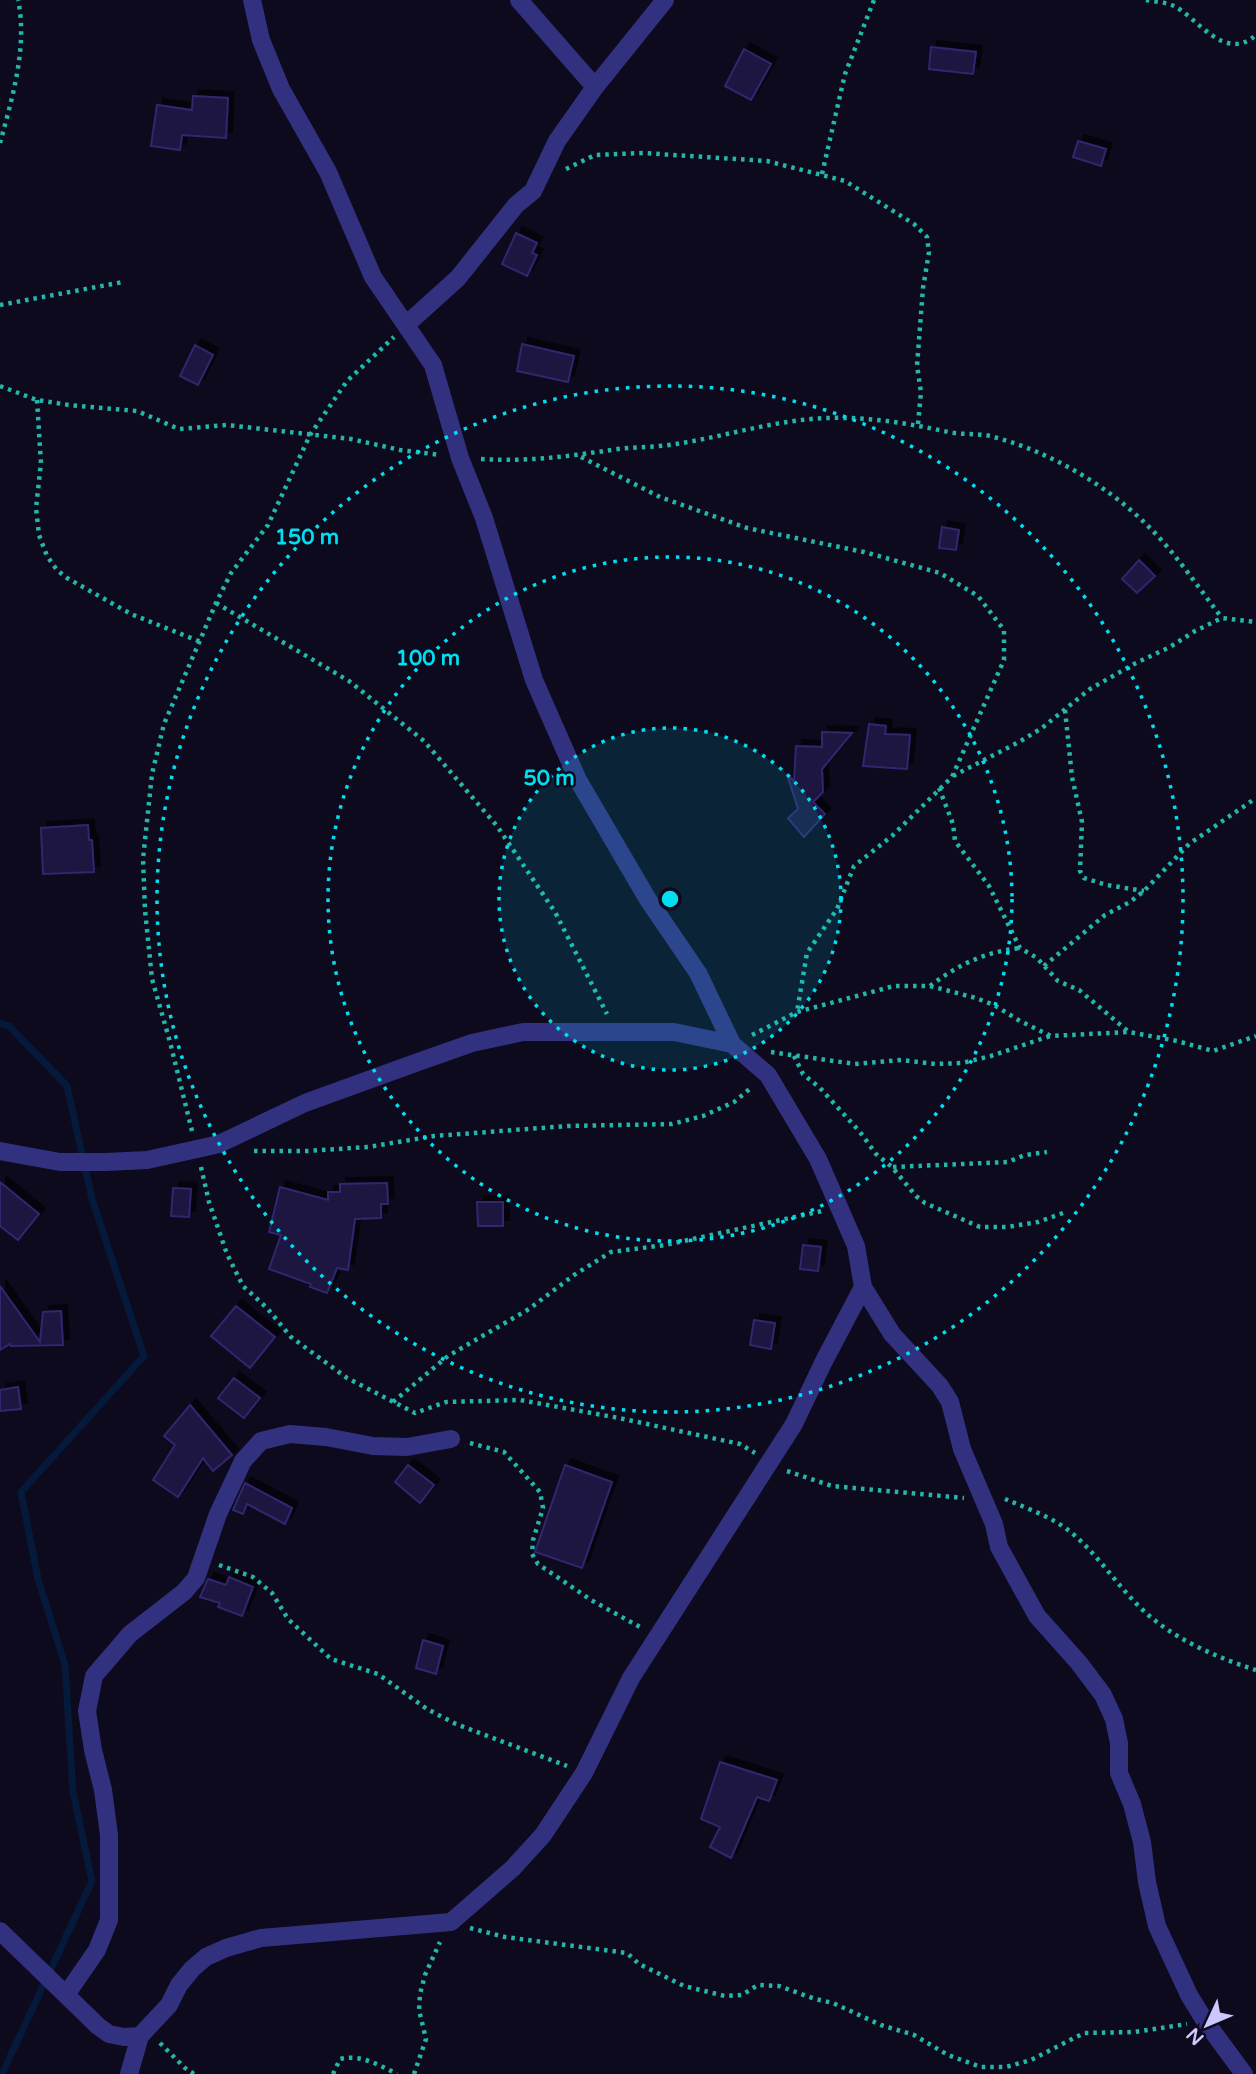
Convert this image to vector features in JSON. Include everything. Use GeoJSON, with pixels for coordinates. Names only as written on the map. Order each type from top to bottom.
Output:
{"type":"FeatureCollection","features":[{"type":"Feature","properties":{"kind":"street"},"geometry":{"type":"LineString","coordinates":[[252,0],[261,40],[281,89],[328,172],[373,277],[433,365],[460,458],[484,519],[534,680],[578,780],[647,898],[698,973],[732,1045],[768,1075],[818,1160],[856,1246],[863,1287],[892,1334],[940,1386],[950,1402],[962,1449],[994,1524],[999,1547],[1037,1616],[1103,1695],[1114,1719],[1119,1743],[1119,1773],[1132,1804],[1142,1842],[1147,1882],[1157,1926],[1189,1995],[1244,2074]]}},
{"type":"Feature","properties":{"kind":"street"},"geometry":{"type":"LineString","coordinates":[[519,0],[595,87]]}},
{"type":"Feature","properties":{"kind":"street"},"geometry":{"type":"LineString","coordinates":[[407,324],[458,278],[516,205],[533,191],[556,141],[595,87],[665,0]]}},
{"type":"Feature","properties":{"kind":"street"},"geometry":{"type":"LineString","coordinates":[[0,1151],[60,1162],[106,1162],[147,1160],[219,1144],[305,1103],[472,1043],[523,1032],[674,1032],[732,1045]]}},
{"type":"Feature","properties":{"kind":"street"},"geometry":{"type":"LineString","coordinates":[[129,2074],[144,2033],[169,2006],[179,1984],[206,1957],[261,1938],[451,1922],[513,1868],[542,1835],[584,1773],[631,1678],[794,1424],[863,1287]]}},
{"type":"Feature","properties":{"kind":"street"},"geometry":{"type":"LineString","coordinates":[[63,1992],[97,1951],[109,1920],[108,1835],[103,1790],[87,1711],[94,1675],[130,1634],[184,1592],[196,1578],[218,1514],[243,1461],[261,1441],[290,1434],[326,1437],[373,1446],[407,1447],[451,1439]]}},
{"type":"Feature","properties":{"kind":"street"},"geometry":{"type":"LineString","coordinates":[[0,1931],[109,2034],[124,2037],[144,2033]]}},
{"type":"Feature","properties":{"kind":"path"},"geometry":{"type":"LineString","coordinates":[[0,144],[21,41],[18,0]]}},
{"type":"Feature","properties":{"kind":"path"},"geometry":{"type":"LineString","coordinates":[[821,174],[845,74],[874,0]]}},
{"type":"Feature","properties":{"kind":"path"},"geometry":{"type":"LineString","coordinates":[[1146,0],[1173,5],[1216,39],[1236,43],[1254,41],[1256,34]]}},
{"type":"Feature","properties":{"kind":"path"},"geometry":{"type":"LineString","coordinates":[[564,170],[595,155],[643,153],[767,161],[845,181],[914,224],[927,237],[929,252],[917,366],[922,392],[918,425]]}},
{"type":"Feature","properties":{"kind":"path"},"geometry":{"type":"LineString","coordinates":[[0,305],[123,282]]}},
{"type":"Feature","properties":{"kind":"path"},"geometry":{"type":"LineString","coordinates":[[407,324],[347,381],[310,435],[268,525],[232,573],[216,603],[164,724],[152,774],[144,859],[145,910],[152,979],[209,1202],[227,1254],[243,1286],[267,1308],[291,1337],[347,1378],[422,1418]]}},
{"type":"Feature","properties":{"kind":"path"},"geometry":{"type":"LineString","coordinates":[[0,386],[37,400],[137,411],[179,429],[227,425],[351,439],[400,450],[460,458],[539,461],[675,444],[811,419],[870,419],[918,425],[951,433],[988,436],[1036,451],[1078,473],[1114,498],[1146,524],[1222,618]]}},
{"type":"Feature","properties":{"kind":"path"},"geometry":{"type":"LineString","coordinates":[[37,400],[41,463],[36,508],[39,535],[47,556],[67,578],[131,614],[201,642]]}},
{"type":"Feature","properties":{"kind":"path"},"geometry":{"type":"LineString","coordinates":[[580,456],[660,497],[688,508],[747,528],[864,552],[940,573],[978,596],[1004,631],[1004,660],[952,777]]}},
{"type":"Feature","properties":{"kind":"path"},"geometry":{"type":"LineString","coordinates":[[216,603],[349,681],[424,741],[497,826],[555,912],[617,1033]]}},
{"type":"Feature","properties":{"kind":"path"},"geometry":{"type":"LineString","coordinates":[[797,1012],[807,953],[837,909],[855,866],[892,836],[939,788],[952,777],[1042,728],[1090,689],[1222,618],[1256,622]]}},
{"type":"Feature","properties":{"kind":"path"},"geometry":{"type":"LineString","coordinates":[[1065,709],[1072,778],[1082,822],[1080,871],[1084,878],[1144,891]]}},
{"type":"Feature","properties":{"kind":"path"},"geometry":{"type":"LineString","coordinates":[[939,788],[953,824],[955,841],[989,886],[1020,948],[1044,965],[1058,981],[1079,990],[1129,1032]]}},
{"type":"Feature","properties":{"kind":"path"},"geometry":{"type":"LineString","coordinates":[[1044,965],[1105,915],[1144,891],[1189,844],[1256,798]]}},
{"type":"Feature","properties":{"kind":"path"},"geometry":{"type":"LineString","coordinates":[[930,986],[952,969],[977,957],[1020,948]]}},
{"type":"Feature","properties":{"kind":"path"},"geometry":{"type":"LineString","coordinates":[[732,1045],[797,1012],[894,986],[930,986],[994,1005],[1051,1035]]}},
{"type":"Feature","properties":{"kind":"path"},"geometry":{"type":"LineString","coordinates":[[769,1051],[855,1064],[901,1060],[934,1064],[962,1063],[991,1056],[1051,1035],[1129,1032],[1213,1051],[1256,1036]]}},
{"type":"Feature","properties":{"kind":"path"},"geometry":{"type":"LineString","coordinates":[[794,1056],[803,1074],[820,1088],[876,1154],[892,1167],[925,1203],[980,1227],[1007,1227],[1038,1222],[1063,1213]]}},
{"type":"Feature","properties":{"kind":"path"},"geometry":{"type":"LineString","coordinates":[[249,1151],[368,1147],[434,1136],[568,1126],[672,1124],[703,1116],[734,1102],[768,1075]]}},
{"type":"Feature","properties":{"kind":"path"},"geometry":{"type":"LineString","coordinates":[[892,1167],[1008,1162],[1025,1155],[1047,1152]]}},
{"type":"Feature","properties":{"kind":"path"},"geometry":{"type":"LineString","coordinates":[[393,1402],[448,1356],[529,1309],[574,1275],[611,1252],[665,1245],[840,1207]]}},
{"type":"Feature","properties":{"kind":"path"},"geometry":{"type":"LineString","coordinates":[[415,1413],[446,1402],[520,1400],[740,1444],[770,1464],[803,1478],[832,1486],[982,1494],[1064,1527],[1146,1614],[1180,1638],[1233,1663],[1256,1670]]}},
{"type":"Feature","properties":{"kind":"path"},"geometry":{"type":"LineString","coordinates":[[451,1439],[504,1452],[540,1492],[543,1508],[532,1553],[538,1563],[591,1600],[658,1636]]}},
{"type":"Feature","properties":{"kind":"path"},"geometry":{"type":"LineString","coordinates":[[202,1563],[253,1577],[272,1593],[288,1619],[331,1660],[379,1674],[427,1709],[456,1724],[584,1773]]}},
{"type":"Feature","properties":{"kind":"path"},"geometry":{"type":"LineString","coordinates":[[414,2074],[426,2039],[419,2010],[420,1994],[425,1975],[451,1922],[505,1937],[627,1953],[639,1964],[684,1986],[725,1996],[743,1995],[758,1985],[779,1986],[849,2008],[881,2025],[914,2035],[948,2055],[981,2067],[1006,2067],[1031,2060],[1084,2032],[1144,2031],[1205,2021]]}},
{"type":"Feature","properties":{"kind":"path"},"geometry":{"type":"LineString","coordinates":[[144,2033],[194,2074]]}},
{"type":"Feature","properties":{"kind":"path"},"geometry":{"type":"LineString","coordinates":[[333,2074],[340,2059],[351,2056],[397,2074]]}},
{"type":"Feature","properties":{"kind":"building"},"geometry":{"type":"Polygon","coordinates":[[[931,47],[976,52],[973,74],[929,69],[931,47]]]}},
{"type":"Feature","properties":{"kind":"building"},"geometry":{"type":"Polygon","coordinates":[[[744,49],[771,64],[751,100],[725,86],[744,49]]]}},
{"type":"Feature","properties":{"kind":"building"},"geometry":{"type":"Polygon","coordinates":[[[193,96],[228,98],[226,138],[182,135],[180,150],[151,146],[157,105],[192,110],[193,96]]]}},
{"type":"Feature","properties":{"kind":"building"},"geometry":{"type":"Polygon","coordinates":[[[1078,141],[1106,149],[1101,166],[1073,157],[1078,141]]]}},
{"type":"Feature","properties":{"kind":"building"},"geometry":{"type":"Polygon","coordinates":[[[516,233],[537,243],[532,253],[537,255],[527,276],[502,264],[516,233]]]}},
{"type":"Feature","properties":{"kind":"building"},"geometry":{"type":"Polygon","coordinates":[[[522,344],[574,356],[568,382],[517,371],[522,344]]]}},
{"type":"Feature","properties":{"kind":"building"},"geometry":{"type":"Polygon","coordinates":[[[195,345],[213,355],[198,385],[180,376],[195,345]]]}},
{"type":"Feature","properties":{"kind":"building"},"geometry":{"type":"Polygon","coordinates":[[[942,527],[959,530],[956,550],[939,548],[942,527]]]}},
{"type":"Feature","properties":{"kind":"building"},"geometry":{"type":"Polygon","coordinates":[[[1139,560],[1155,576],[1137,593],[1122,579],[1139,560]]]}},
{"type":"Feature","properties":{"kind":"building"},"geometry":{"type":"Polygon","coordinates":[[[869,724],[886,726],[885,734],[910,735],[907,769],[863,766],[869,724]]]}},
{"type":"Feature","properties":{"kind":"building"},"geometry":{"type":"Polygon","coordinates":[[[822,732],[852,733],[822,769],[823,792],[813,802],[825,814],[804,837],[788,818],[798,809],[787,774],[794,781],[796,746],[822,747],[822,732]]]}},
{"type":"Feature","properties":{"kind":"building"},"geometry":{"type":"Polygon","coordinates":[[[88,825],[94,872],[43,874],[41,828],[88,825]]]}},
{"type":"Feature","properties":{"kind":"building"},"geometry":{"type":"Polygon","coordinates":[[[0,1182],[39,1214],[18,1240],[0,1226],[0,1182]]]}},
{"type":"Feature","properties":{"kind":"building"},"geometry":{"type":"Polygon","coordinates":[[[387,1183],[388,1204],[381,1204],[381,1218],[355,1219],[348,1270],[337,1268],[327,1293],[310,1287],[311,1284],[269,1269],[281,1235],[269,1232],[280,1187],[328,1200],[328,1192],[340,1192],[340,1184],[387,1183]]]}},
{"type":"Feature","properties":{"kind":"building"},"geometry":{"type":"Polygon","coordinates":[[[173,1188],[191,1189],[189,1217],[171,1216],[173,1188]]]}},
{"type":"Feature","properties":{"kind":"building"},"geometry":{"type":"Polygon","coordinates":[[[477,1202],[503,1202],[503,1226],[478,1226],[477,1202]]]}},
{"type":"Feature","properties":{"kind":"building"},"geometry":{"type":"Polygon","coordinates":[[[803,1245],[821,1247],[818,1271],[800,1269],[803,1245]]]}},
{"type":"Feature","properties":{"kind":"building"},"geometry":{"type":"Polygon","coordinates":[[[0,1286],[40,1342],[43,1312],[61,1311],[63,1345],[10,1344],[0,1350],[0,1286]]]}},
{"type":"Feature","properties":{"kind":"building"},"geometry":{"type":"Polygon","coordinates":[[[236,1306],[275,1337],[250,1368],[211,1336],[236,1306]]]}},
{"type":"Feature","properties":{"kind":"building"},"geometry":{"type":"Polygon","coordinates":[[[754,1320],[775,1323],[771,1349],[750,1345],[754,1320]]]}},
{"type":"Feature","properties":{"kind":"building"},"geometry":{"type":"Polygon","coordinates":[[[234,1378],[260,1398],[244,1418],[218,1398],[234,1378]]]}},
{"type":"Feature","properties":{"kind":"building"},"geometry":{"type":"Polygon","coordinates":[[[18,1387],[21,1409],[0,1411],[0,1390],[18,1387]]]}},
{"type":"Feature","properties":{"kind":"building"},"geometry":{"type":"Polygon","coordinates":[[[190,1405],[232,1455],[213,1471],[203,1458],[178,1497],[153,1480],[175,1445],[164,1436],[190,1405]]]}},
{"type":"Feature","properties":{"kind":"building"},"geometry":{"type":"Polygon","coordinates":[[[408,1465],[434,1485],[420,1503],[395,1482],[408,1465]]]}},
{"type":"Feature","properties":{"kind":"building"},"geometry":{"type":"Polygon","coordinates":[[[565,1465],[612,1482],[582,1568],[535,1552],[565,1465]]]}},
{"type":"Feature","properties":{"kind":"building"},"geometry":{"type":"Polygon","coordinates":[[[245,1483],[292,1508],[285,1524],[247,1504],[243,1514],[233,1510],[245,1483]]]}},
{"type":"Feature","properties":{"kind":"building"},"geometry":{"type":"Polygon","coordinates":[[[229,1577],[253,1587],[242,1616],[218,1607],[220,1603],[200,1597],[208,1579],[226,1585],[229,1577]]]}},
{"type":"Feature","properties":{"kind":"building"},"geometry":{"type":"Polygon","coordinates":[[[423,1640],[443,1646],[436,1674],[416,1668],[423,1640]]]}},
{"type":"Feature","properties":{"kind":"building"},"geometry":{"type":"Polygon","coordinates":[[[720,1762],[777,1780],[769,1801],[757,1797],[731,1858],[710,1847],[720,1827],[701,1819],[720,1762]]]}},
{"type":"Feature","properties":{"kind":"waterway"},"geometry":{"type":"LineString","coordinates":[[0,1023],[9,1026],[67,1086],[92,1199],[144,1356],[21,1492],[38,1579],[65,1665],[73,1792],[92,1881],[2,2074]]}}]}
